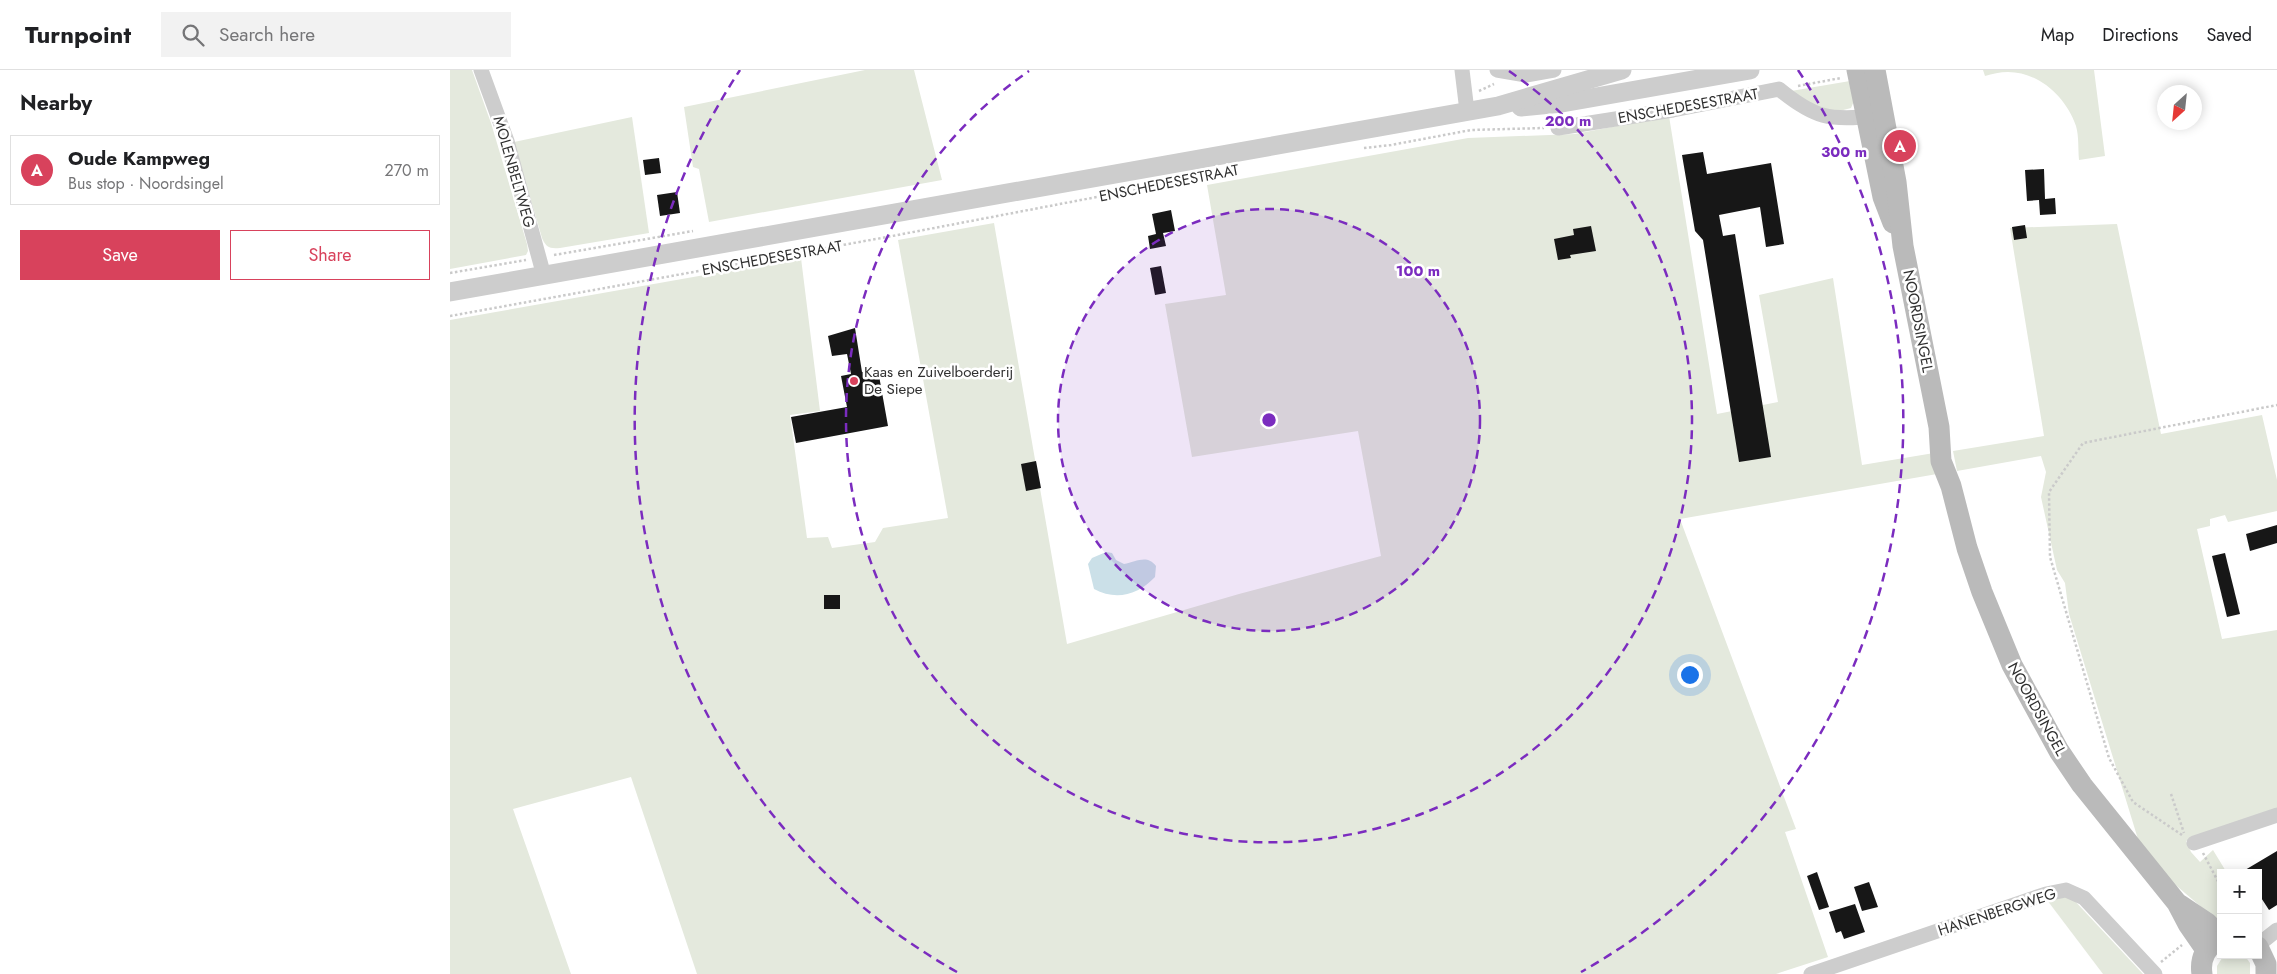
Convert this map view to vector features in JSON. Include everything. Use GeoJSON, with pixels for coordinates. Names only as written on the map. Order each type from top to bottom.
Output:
{"type":"FeatureCollection","features":[{"type":"Feature","properties":{"kind":"main road","name":"NOORDSINGEL"},"geometry":{"type":"LineString","coordinates":[[1864,72],[1896,182],[1903,246],[1939,427],[1941,461],[1951,486],[1967,548],[1982,592],[2012,666],[2035,710],[2082,785],[2177,903],[2188,924],[2216,942]]}},
{"type":"Feature","properties":{"kind":"main road"},"geometry":{"type":"LineString","coordinates":[[2202,974],[2202,959],[2216,942]]}},
{"type":"Feature","properties":{"kind":"main road"},"geometry":{"type":"LineString","coordinates":[[2262,955],[2266,964],[2266,974]]}},
{"type":"Feature","properties":{"kind":"street","name":"MOLENBELTWEG"},"geometry":{"type":"LineString","coordinates":[[481,70],[507,141],[544,276]]}},
{"type":"Feature","properties":{"kind":"street"},"geometry":{"type":"LineString","coordinates":[[1466,70],[1467,111]]}},
{"type":"Feature","properties":{"kind":"street"},"geometry":{"type":"LineString","coordinates":[[1497,70],[1526,75],[1554,70]]}},
{"type":"Feature","properties":{"kind":"street","name":"ENSCHEDESESTRAAT"},"geometry":{"type":"LineString","coordinates":[[450,292],[1498,106],[1622,70]]}},
{"type":"Feature","properties":{"kind":"street","name":"ENSCHEDESESTRAAT"},"geometry":{"type":"LineString","coordinates":[[1498,106],[1520,107],[1562,103],[1750,70]]}},
{"type":"Feature","properties":{"kind":"street","name":"ENSCHEDESESTRAAT"},"geometry":{"type":"LineString","coordinates":[[1558,128],[1673,110],[1779,89],[1812,113],[1824,117],[1876,116]]}},
{"type":"Feature","properties":{"kind":"street"},"geometry":{"type":"LineString","coordinates":[[2194,843],[2277,815]]}},
{"type":"Feature","properties":{"kind":"street","name":"HANENBERGWEG"},"geometry":{"type":"LineString","coordinates":[[1811,974],[2036,898],[2066,890],[2084,898],[2155,974]]}},
{"type":"Feature","properties":{"kind":"street"},"geometry":{"type":"LineString","coordinates":[[2262,943],[2277,930]]}},
{"type":"Feature","properties":{"kind":"path"},"geometry":{"type":"LineString","coordinates":[[1779,89],[1864,72]]}},
{"type":"Feature","properties":{"kind":"path"},"geometry":{"type":"LineString","coordinates":[[1364,148],[1391,145],[1471,130],[1558,128]]}},
{"type":"Feature","properties":{"kind":"path","name":"ENSCHEDESESTRAAT"},"geometry":{"type":"LineString","coordinates":[[450,316],[877,239],[1239,170]]}},
{"type":"Feature","properties":{"kind":"path"},"geometry":{"type":"LineString","coordinates":[[2171,794],[2185,837],[2133,802],[2109,758],[2050,557],[2049,492],[2083,443],[2277,405]]}},
{"type":"Feature","properties":{"kind":"path"},"geometry":{"type":"LineString","coordinates":[[2194,843],[2199,846],[2217,880]]}},
{"type":"Feature","properties":{"kind":"shaded area"},"geometry":{"type":"Polygon","coordinates":[[[450,70],[472,70],[491,123],[527,244],[528,251],[526,255],[450,269],[450,70]]]}},
{"type":"Feature","properties":{"kind":"shaded area"},"geometry":{"type":"Polygon","coordinates":[[[865,70],[914,70],[942,180],[709,222],[699,169],[693,167],[684,107],[865,70]]]}},
{"type":"Feature","properties":{"kind":"shaded area"},"geometry":{"type":"Polygon","coordinates":[[[1983,70],[2094,70],[2105,156],[2079,160],[2077,130],[2071,115],[2066,105],[2041,81],[2019,73],[2008,72],[1985,76],[1983,70]]]}},
{"type":"Feature","properties":{"kind":"shaded area"},"geometry":{"type":"Polygon","coordinates":[[[1850,81],[1857,94],[1851,108],[1841,111],[1832,112],[1819,109],[1791,91],[1850,81]]]}},
{"type":"Feature","properties":{"kind":"shaded area"},"geometry":{"type":"Polygon","coordinates":[[[1669,116],[1717,414],[1778,402],[1759,295],[1833,278],[1862,465],[1934,453],[1937,474],[1680,519],[1796,829],[1785,832],[1828,957],[1776,974],[697,974],[631,777],[513,809],[571,974],[450,974],[450,320],[801,258],[820,411],[790,415],[807,538],[828,537],[832,548],[875,542],[883,528],[948,518],[898,240],[994,223],[1067,644],[1239,594],[1381,556],[1358,431],[1192,457],[1165,304],[1226,295],[1207,185],[1468,138],[1575,134],[1669,116]]]}},
{"type":"Feature","properties":{"kind":"shaded area"},"geometry":{"type":"Polygon","coordinates":[[[632,117],[649,233],[560,248],[548,247],[542,238],[514,142],[632,117]]]}},
{"type":"Feature","properties":{"kind":"shaded area"},"geometry":{"type":"Polygon","coordinates":[[[2117,224],[2161,434],[2262,415],[2277,480],[2277,511],[2228,522],[2225,515],[2210,519],[2210,526],[2197,529],[2222,639],[2277,630],[2277,813],[2186,841],[2191,852],[2200,862],[2213,850],[2225,869],[2217,869],[2217,921],[2171,881],[2141,849],[2069,614],[2065,583],[2057,570],[2041,497],[2046,472],[2041,456],[1957,471],[1953,451],[2044,436],[2010,228],[2117,224]]]}},
{"type":"Feature","properties":{"kind":"shaded area"},"geometry":{"type":"Polygon","coordinates":[[[2061,895],[2073,899],[2143,974],[2103,974],[2047,900],[2061,895]]]}},
{"type":"Feature","properties":{"kind":"shaded area"},"geometry":{"type":"Polygon","coordinates":[[[2221,959],[2247,959],[2250,963],[2250,974],[2217,974],[2217,966],[2221,959]]]}},
{"type":"Feature","properties":{"kind":"water"},"geometry":{"type":"Polygon","coordinates":[[[1106,552],[1112,553],[1116,560],[1124,564],[1141,560],[1153,562],[1156,566],[1155,577],[1141,588],[1126,594],[1110,595],[1094,589],[1088,564],[1092,558],[1106,552]]]}},
{"type":"Feature","properties":{"kind":"building"},"geometry":{"type":"Polygon","coordinates":[[[1703,152],[1707,174],[1771,163],[1784,244],[1766,247],[1760,207],[1719,215],[1723,236],[1735,234],[1771,457],[1739,462],[1703,240],[1695,231],[1682,155],[1703,152]]]}},
{"type":"Feature","properties":{"kind":"building"},"geometry":{"type":"Polygon","coordinates":[[[659,158],[661,173],[645,175],[643,160],[659,158]]]}},
{"type":"Feature","properties":{"kind":"building"},"geometry":{"type":"Polygon","coordinates":[[[2044,169],[2045,199],[2055,198],[2056,214],[2040,215],[2039,200],[2027,201],[2025,170],[2044,169]]]}},
{"type":"Feature","properties":{"kind":"building"},"geometry":{"type":"Polygon","coordinates":[[[677,192],[680,213],[660,216],[657,195],[677,192]]]}},
{"type":"Feature","properties":{"kind":"building"},"geometry":{"type":"Polygon","coordinates":[[[1171,210],[1175,231],[1163,233],[1166,246],[1150,249],[1148,236],[1156,234],[1152,214],[1171,210]]]}},
{"type":"Feature","properties":{"kind":"building"},"geometry":{"type":"Polygon","coordinates":[[[2025,225],[2027,238],[2014,240],[2012,227],[2025,225]]]}},
{"type":"Feature","properties":{"kind":"building"},"geometry":{"type":"Polygon","coordinates":[[[1591,226],[1596,251],[1570,255],[1571,258],[1558,260],[1554,239],[1574,235],[1573,229],[1591,226]]]}},
{"type":"Feature","properties":{"kind":"building"},"geometry":{"type":"Polygon","coordinates":[[[1161,266],[1166,293],[1155,295],[1150,268],[1161,266]]]}},
{"type":"Feature","properties":{"kind":"building"},"geometry":{"type":"Polygon","coordinates":[[[855,328],[862,372],[878,370],[888,426],[796,443],[791,417],[847,407],[841,376],[851,374],[847,354],[832,356],[828,336],[855,328]]]}},
{"type":"Feature","properties":{"kind":"building"},"geometry":{"type":"Polygon","coordinates":[[[1036,461],[1041,488],[1026,491],[1021,464],[1036,461]]]}},
{"type":"Feature","properties":{"kind":"building"},"geometry":{"type":"Polygon","coordinates":[[[2277,525],[2277,543],[2250,551],[2246,534],[2277,525]]]}},
{"type":"Feature","properties":{"kind":"building"},"geometry":{"type":"Polygon","coordinates":[[[2225,553],[2240,614],[2227,617],[2212,556],[2225,553]]]}},
{"type":"Feature","properties":{"kind":"building"},"geometry":{"type":"Polygon","coordinates":[[[824,595],[840,595],[840,609],[824,609],[824,595]]]}},
{"type":"Feature","properties":{"kind":"building"},"geometry":{"type":"Polygon","coordinates":[[[2277,851],[2277,905],[2269,910],[2262,899],[2262,869],[2247,869],[2277,851]]]}},
{"type":"Feature","properties":{"kind":"building"},"geometry":{"type":"Polygon","coordinates":[[[1817,872],[1829,907],[1819,910],[1807,876],[1817,872]]]}},
{"type":"Feature","properties":{"kind":"building"},"geometry":{"type":"Polygon","coordinates":[[[1869,882],[1878,907],[1862,911],[1854,887],[1869,882]]]}},
{"type":"Feature","properties":{"kind":"building"},"geometry":{"type":"Polygon","coordinates":[[[1855,904],[1865,932],[1844,939],[1841,931],[1836,933],[1829,912],[1855,904]]]}},
{"type":"Feature","properties":{"kind":"place","name":"Oude Kampweg"},"geometry":{"type":"Point","coordinates":[1900,146]}},
{"type":"Feature","properties":{"kind":"place","name":"Kaas en Zuivelboerderij De Siepe"},"geometry":{"type":"Point","coordinates":[854,381]}}]}
